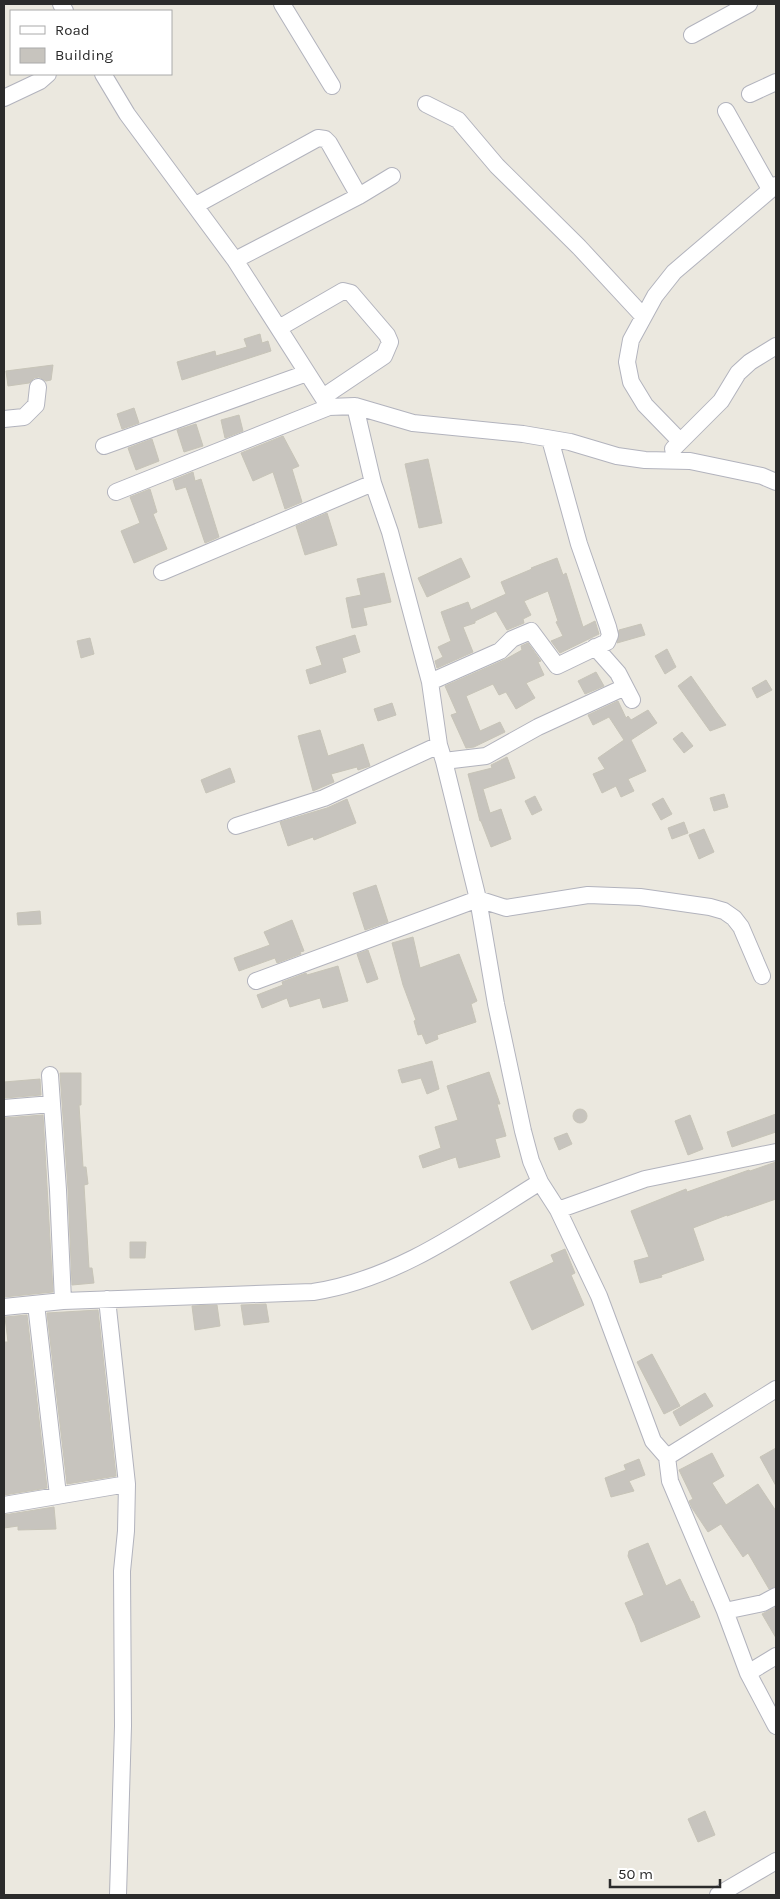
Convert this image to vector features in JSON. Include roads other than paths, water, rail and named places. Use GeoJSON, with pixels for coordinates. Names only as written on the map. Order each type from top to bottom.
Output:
{"type":"FeatureCollection","features":[{"type":"Feature","properties":{"kind":"street"},"geometry":{"type":"LineString","coordinates":[[282,4],[332,86]]}},
{"type":"Feature","properties":{"kind":"street"},"geometry":{"type":"LineString","coordinates":[[692,35],[749,4]]}},
{"type":"Feature","properties":{"kind":"street"},"geometry":{"type":"LineString","coordinates":[[4,98],[40,81],[47,75]]}},
{"type":"Feature","properties":{"kind":"street"},"geometry":{"type":"LineString","coordinates":[[104,75],[127,114],[235,260],[326,402],[355,406],[413,423],[523,434],[570,442],[617,456],[662,461],[690,461],[762,476],[776,482]]}},
{"type":"Feature","properties":{"kind":"street"},"geometry":{"type":"LineString","coordinates":[[750,94],[776,82]]}},
{"type":"Feature","properties":{"kind":"street"},"geometry":{"type":"LineString","coordinates":[[426,104],[458,120],[497,166],[579,247],[643,316]]}},
{"type":"Feature","properties":{"kind":"street"},"geometry":{"type":"LineString","coordinates":[[680,441],[645,405],[631,382],[627,362],[631,340],[643,316],[655,296],[674,272],[773,187],[726,111]]}},
{"type":"Feature","properties":{"kind":"street"},"geometry":{"type":"LineString","coordinates":[[196,205],[318,138],[325,139],[329,143],[360,196]]}},
{"type":"Feature","properties":{"kind":"street"},"geometry":{"type":"LineString","coordinates":[[235,260],[360,196],[392,176]]}},
{"type":"Feature","properties":{"kind":"street"},"geometry":{"type":"LineString","coordinates":[[116,492],[326,402],[384,356],[390,342],[387,335],[351,293],[343,292],[279,328]]}},
{"type":"Feature","properties":{"kind":"street"},"geometry":{"type":"LineString","coordinates":[[662,461],[721,401],[738,373],[750,362],[776,346]]}},
{"type":"Feature","properties":{"kind":"street"},"geometry":{"type":"LineString","coordinates":[[104,446],[307,373]]}},
{"type":"Feature","properties":{"kind":"street"},"geometry":{"type":"LineString","coordinates":[[4,419],[24,417],[36,405],[38,387]]}},
{"type":"Feature","properties":{"kind":"street"},"geometry":{"type":"LineString","coordinates":[[355,406],[373,483],[390,532],[430,682],[441,753],[478,899],[496,1004],[522,1131],[531,1161],[540,1182],[558,1210],[599,1296],[653,1441],[667,1457],[670,1481],[726,1611],[748,1673],[776,1726]]}},
{"type":"Feature","properties":{"kind":"street"},"geometry":{"type":"LineString","coordinates":[[430,682],[500,651],[512,638],[531,631],[557,666],[607,642],[610,635],[608,627],[579,544],[550,439]]}},
{"type":"Feature","properties":{"kind":"street"},"geometry":{"type":"LineString","coordinates":[[162,572],[373,483]]}},
{"type":"Feature","properties":{"kind":"street"},"geometry":{"type":"LineString","coordinates":[[236,826],[324,798],[441,753],[486,756],[538,727],[628,693],[618,673],[595,647]]}},
{"type":"Feature","properties":{"kind":"street"},"geometry":{"type":"LineString","coordinates":[[256,981],[478,899],[506,908],[588,895],[640,897],[710,907],[724,911],[734,918],[741,927],[762,976]]}},
{"type":"Feature","properties":{"kind":"street"},"geometry":{"type":"LineString","coordinates":[[50,1075],[63,1301]]}},
{"type":"Feature","properties":{"kind":"street"},"geometry":{"type":"LineString","coordinates":[[4,1108],[52,1104]]}},
{"type":"Feature","properties":{"kind":"street"},"geometry":{"type":"LineString","coordinates":[[558,1210],[646,1179],[776,1152]]}},
{"type":"Feature","properties":{"kind":"street"},"geometry":{"type":"LineString","coordinates":[[4,1307],[63,1301],[313,1292],[341,1287],[363,1280],[424,1254],[540,1182]]}},
{"type":"Feature","properties":{"kind":"street"},"geometry":{"type":"LineString","coordinates":[[108,1299],[127,1484],[126,1531],[122,1571],[123,1726],[118,1895]]}},
{"type":"Feature","properties":{"kind":"street"},"geometry":{"type":"LineString","coordinates":[[36,1304],[58,1495]]}},
{"type":"Feature","properties":{"kind":"street"},"geometry":{"type":"LineString","coordinates":[[667,1457],[776,1389]]}},
{"type":"Feature","properties":{"kind":"street"},"geometry":{"type":"LineString","coordinates":[[4,1505],[127,1484]]}},
{"type":"Feature","properties":{"kind":"street"},"geometry":{"type":"LineString","coordinates":[[726,1611],[763,1603],[776,1596]]}},
{"type":"Feature","properties":{"kind":"street"},"geometry":{"type":"LineString","coordinates":[[748,1673],[776,1656]]}},
{"type":"Feature","properties":{"kind":"street"},"geometry":{"type":"LineString","coordinates":[[718,1895],[776,1861]]}}]}
